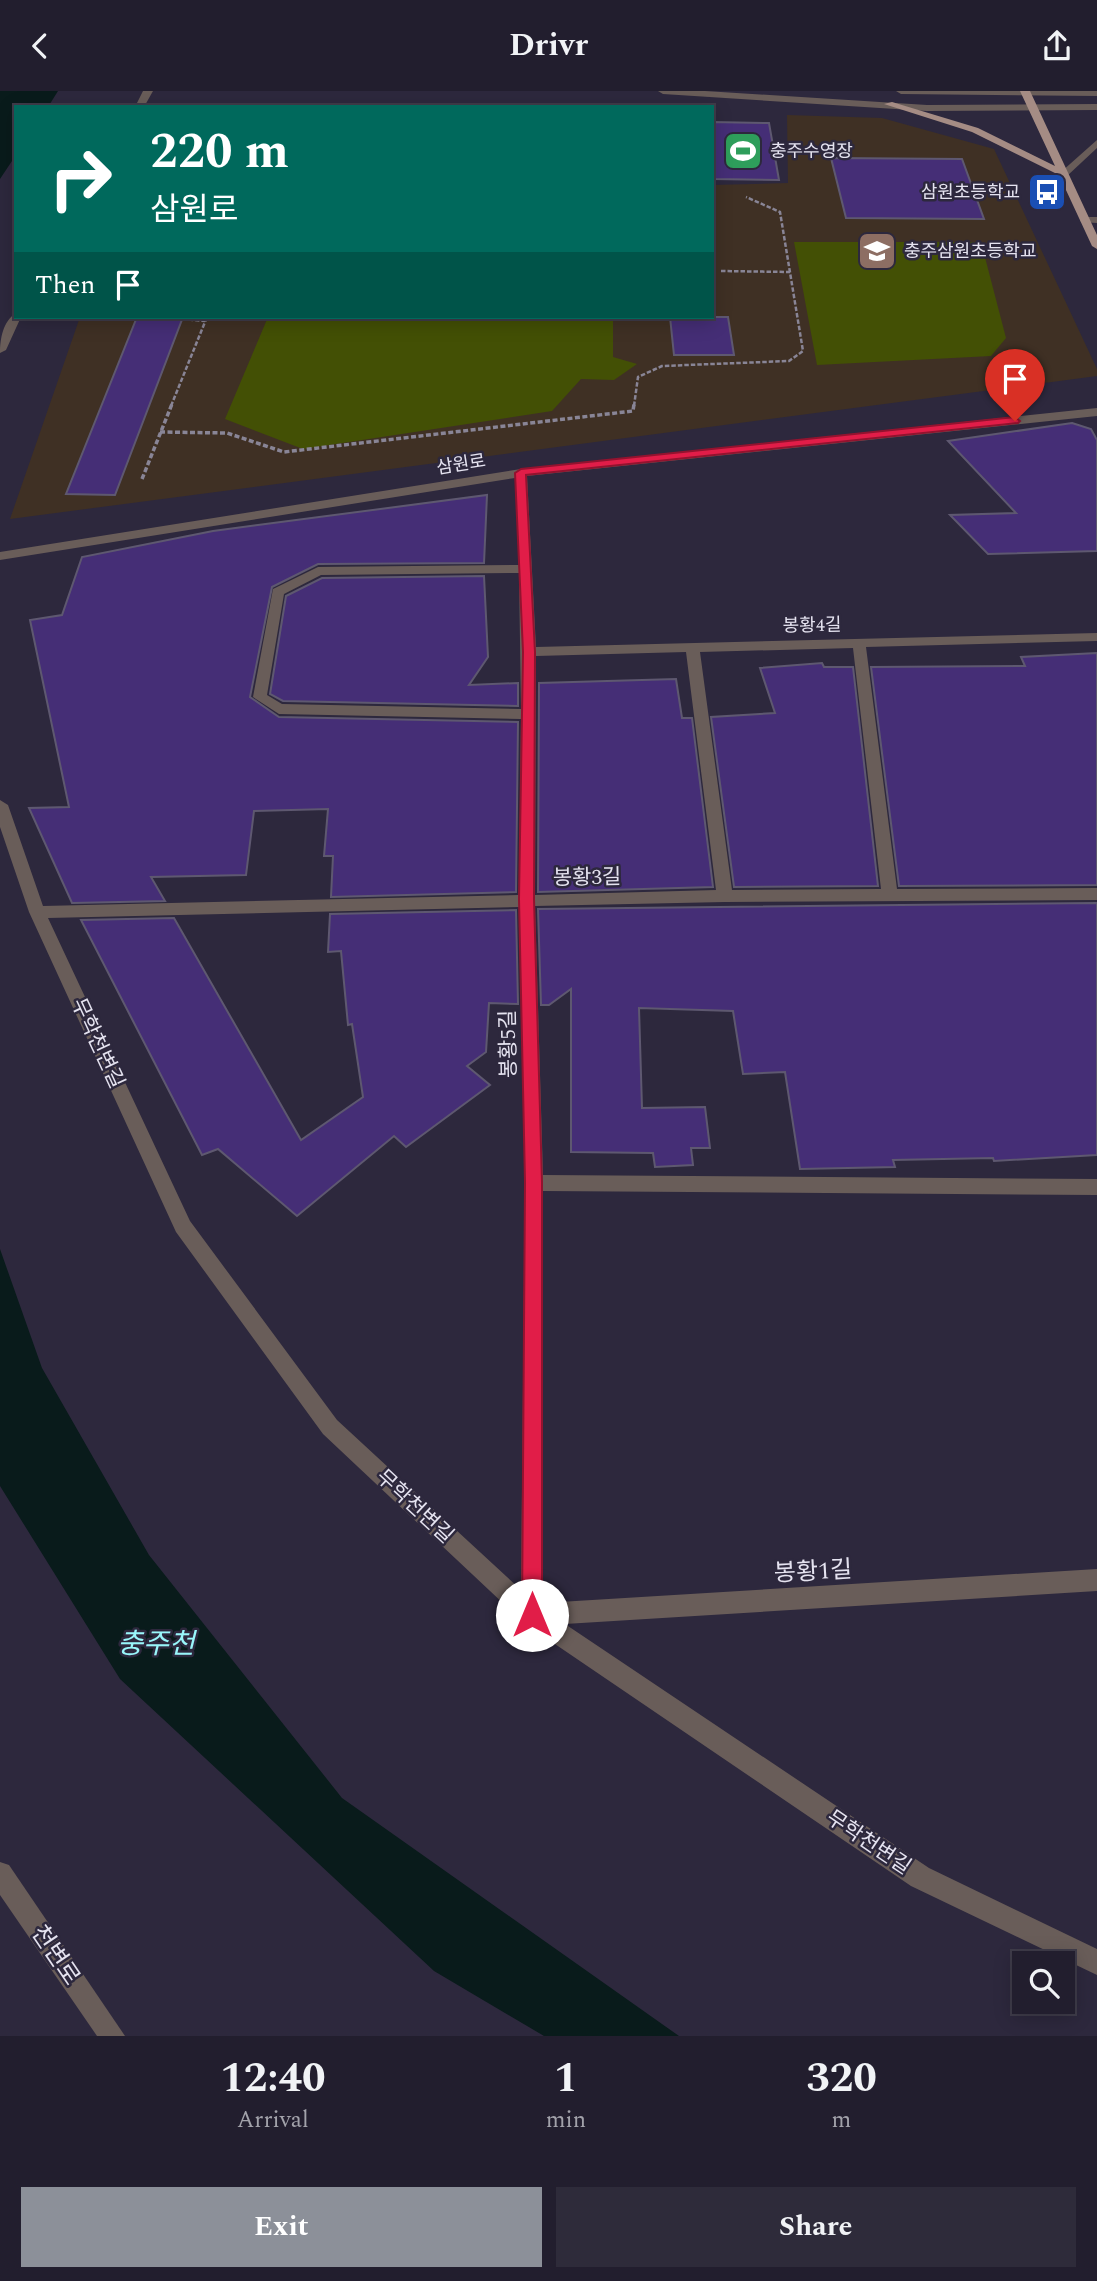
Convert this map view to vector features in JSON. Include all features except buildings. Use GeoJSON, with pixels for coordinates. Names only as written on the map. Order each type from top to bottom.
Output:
{"type":"FeatureCollection","features":[{"type":"Feature","properties":{"kind":"main road"},"geometry":{"type":"LineString","coordinates":[[1026,92],[1097,246]]}},
{"type":"Feature","properties":{"kind":"main road"},"geometry":{"type":"LineString","coordinates":[[889,104],[975,130],[1064,174]]}},
{"type":"Feature","properties":{"kind":"street"},"geometry":{"type":"LineString","coordinates":[[663,91],[928,108],[1097,107]]}},
{"type":"Feature","properties":{"kind":"street"},"geometry":{"type":"LineString","coordinates":[[901,91],[1097,93]]}},
{"type":"Feature","properties":{"kind":"street"},"geometry":{"type":"LineString","coordinates":[[1064,174],[1097,143]]}},
{"type":"Feature","properties":{"kind":"street"},"geometry":{"type":"LineString","coordinates":[[1085,220],[1097,220]]}},
{"type":"Feature","properties":{"kind":"street"},"geometry":{"type":"LineString","coordinates":[[0,349],[15,319]]}},
{"type":"Feature","properties":{"kind":"street","name":"삼원로"},"geometry":{"type":"LineString","coordinates":[[0,556],[521,473],[1097,412]]}},
{"type":"Feature","properties":{"kind":"street","name":"봉황5길"},"geometry":{"type":"LineString","coordinates":[[521,473],[529,652],[527,899],[534,1182],[532,1615]]}},
{"type":"Feature","properties":{"kind":"street"},"geometry":{"type":"LineString","coordinates":[[524,569],[318,571],[278,592],[260,697],[279,709],[528,713]]}},
{"type":"Feature","properties":{"kind":"street","name":"봉황4길"},"geometry":{"type":"LineString","coordinates":[[529,652],[1097,637]]}},
{"type":"Feature","properties":{"kind":"street"},"geometry":{"type":"LineString","coordinates":[[859,643],[890,895]]}},
{"type":"Feature","properties":{"kind":"street"},"geometry":{"type":"LineString","coordinates":[[692,647],[725,895]]}},
{"type":"Feature","properties":{"kind":"street","name":"무학천변길"},"geometry":{"type":"LineString","coordinates":[[0,805],[37,912],[183,1226],[330,1427],[532,1615],[920,1877],[1097,1962]]}},
{"type":"Feature","properties":{"kind":"street","name":"봉황3길"},"geometry":{"type":"LineString","coordinates":[[37,912],[725,895],[1097,894]]}},
{"type":"Feature","properties":{"kind":"street"},"geometry":{"type":"LineString","coordinates":[[534,1182],[1097,1187]]}},
{"type":"Feature","properties":{"kind":"street","name":"봉황1길"},"geometry":{"type":"LineString","coordinates":[[532,1615],[1097,1580]]}},
{"type":"Feature","properties":{"kind":"street","name":"천변로"},"geometry":{"type":"LineString","coordinates":[[0,1874],[111,2036]]}},
{"type":"Feature","properties":{"kind":"path"},"geometry":{"type":"LineString","coordinates":[[160,432],[227,433],[284,453],[633,411],[638,377],[662,366],[789,361],[803,351],[780,212],[746,197]]}},
{"type":"Feature","properties":{"kind":"path"},"geometry":{"type":"LineString","coordinates":[[722,271],[790,272]]}},
{"type":"Feature","properties":{"kind":"path"},"geometry":{"type":"LineString","coordinates":[[142,479],[206,319],[182,319]]}},
{"type":"Feature","properties":{"kind":"shaded area","name":"충주삼원초등학교"},"geometry":{"type":"Polygon","coordinates":[[[787,115],[882,118],[994,149],[1097,369],[1097,376],[10,519],[79,319],[714,319],[714,185],[788,183],[787,115]]]}},
{"type":"Feature","properties":{"kind":"green space"},"geometry":{"type":"Polygon","coordinates":[[[794,242],[981,242],[1006,338],[991,356],[817,365],[794,242]]]}},
{"type":"Feature","properties":{"kind":"green space"},"geometry":{"type":"Polygon","coordinates":[[[267,319],[613,319],[613,357],[637,364],[614,380],[581,379],[552,411],[303,449],[225,419],[267,319]]]}},
{"type":"Feature","properties":{"kind":"water"},"geometry":{"type":"Polygon","coordinates":[[[0,91],[58,91],[49,105],[14,105],[14,158],[0,179],[0,91]]]}},
{"type":"Feature","properties":{"kind":"water","name":"충주천"},"geometry":{"type":"Polygon","coordinates":[[[0,1249],[42,1368],[149,1555],[342,1798],[679,2036],[544,2036],[434,1971],[120,1679],[0,1486],[0,1249]]]}},
{"type":"Feature","properties":{"kind":"place","name":"충주수영장"},"geometry":{"type":"Point","coordinates":[743,151]}},
{"type":"Feature","properties":{"kind":"place","name":"삼원초등학교"},"geometry":{"type":"Point","coordinates":[1047,192]}},
{"type":"Feature","properties":{"kind":"place","name":"충주삼원초등학교"},"geometry":{"type":"Point","coordinates":[877,251]}},
{"type":"Feature","properties":{"kind":"route"},"geometry":{"type":"LineString","coordinates":[[532,1615],[534,1182],[527,899],[529,652],[521,473],[1015,421]]}}]}
